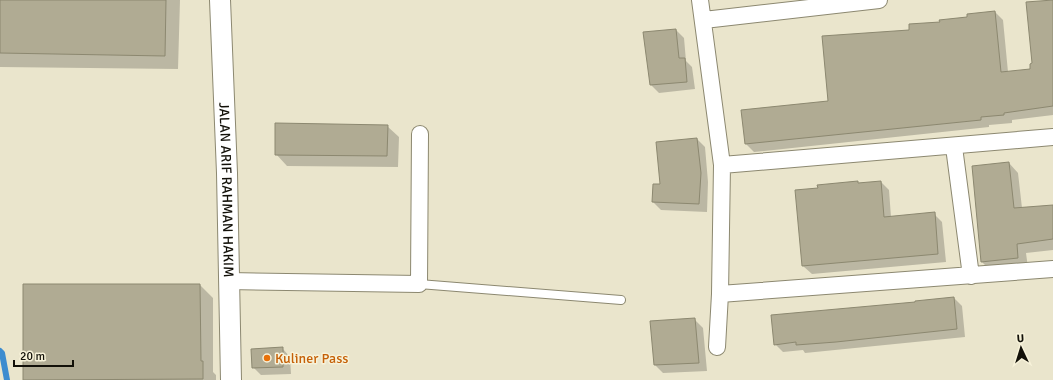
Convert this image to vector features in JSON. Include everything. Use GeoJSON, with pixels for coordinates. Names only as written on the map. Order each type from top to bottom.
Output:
{"type":"FeatureCollection","features":[{"type":"Feature","properties":{"kind":"street","name":"JALAN ARIF RAHMAN HAKIM"},"geometry":{"type":"LineString","coordinates":[[220,0],[227,173],[231,380]]}},
{"type":"Feature","properties":{"kind":"street"},"geometry":{"type":"LineString","coordinates":[[700,0],[704,20],[722,165],[720,294],[717,347]]}},
{"type":"Feature","properties":{"kind":"street"},"geometry":{"type":"LineString","coordinates":[[704,20],[879,0]]}},
{"type":"Feature","properties":{"kind":"street"},"geometry":{"type":"LineString","coordinates":[[228,281],[419,284],[420,134]]}},
{"type":"Feature","properties":{"kind":"street"},"geometry":{"type":"LineString","coordinates":[[722,165],[1053,138]]}},
{"type":"Feature","properties":{"kind":"street"},"geometry":{"type":"LineString","coordinates":[[954,147],[971,276]]}},
{"type":"Feature","properties":{"kind":"street"},"geometry":{"type":"LineString","coordinates":[[720,294],[1053,269]]}},
{"type":"Feature","properties":{"kind":"lane"},"geometry":{"type":"LineString","coordinates":[[419,284],[621,300]]}},
{"type":"Feature","properties":{"kind":"building"},"geometry":{"type":"Polygon","coordinates":[[[0,0],[166,0],[165,56],[0,53],[0,0]]]}},
{"type":"Feature","properties":{"kind":"building"},"geometry":{"type":"Polygon","coordinates":[[[1053,0],[1053,106],[1004,113],[1004,115],[981,117],[981,120],[745,144],[741,110],[828,101],[822,36],[909,30],[909,24],[940,22],[939,20],[967,17],[967,14],[995,11],[1001,72],[1030,69],[1030,64],[1032,63],[1026,2],[1053,0]]]}},
{"type":"Feature","properties":{"kind":"building"},"geometry":{"type":"Polygon","coordinates":[[[676,29],[679,58],[685,58],[687,82],[650,85],[643,32],[676,29]]]}},
{"type":"Feature","properties":{"kind":"building"},"geometry":{"type":"Polygon","coordinates":[[[275,123],[388,125],[387,156],[275,155],[275,123]]]}},
{"type":"Feature","properties":{"kind":"building"},"geometry":{"type":"Polygon","coordinates":[[[697,138],[701,173],[699,204],[652,202],[653,184],[660,184],[656,142],[697,138]]]}},
{"type":"Feature","properties":{"kind":"building"},"geometry":{"type":"Polygon","coordinates":[[[1009,162],[1014,208],[1053,205],[1053,239],[1017,244],[1018,258],[981,262],[972,166],[1009,162]]]}},
{"type":"Feature","properties":{"kind":"building"},"geometry":{"type":"Polygon","coordinates":[[[858,181],[858,183],[881,181],[884,217],[935,212],[938,254],[802,266],[795,190],[818,188],[817,185],[858,181]]]}},
{"type":"Feature","properties":{"kind":"building"},"geometry":{"type":"Polygon","coordinates":[[[23,284],[200,284],[201,361],[203,361],[203,379],[23,380],[23,284]]]}},
{"type":"Feature","properties":{"kind":"building"},"geometry":{"type":"Polygon","coordinates":[[[954,297],[957,329],[836,342],[796,345],[796,342],[774,345],[771,315],[954,297]]]}},
{"type":"Feature","properties":{"kind":"building"},"geometry":{"type":"Polygon","coordinates":[[[695,318],[699,363],[654,365],[650,321],[695,318]]]}},
{"type":"Feature","properties":{"kind":"building","name":"Kuliner Pass"},"geometry":{"type":"Polygon","coordinates":[[[283,347],[283,367],[252,368],[251,349],[283,347]]]}},
{"type":"Feature","properties":{"kind":"waterway"},"geometry":{"type":"LineString","coordinates":[[0,351],[2,353],[7,380]]}},
{"type":"Feature","properties":{"kind":"place","name":"Kuliner Pass"},"geometry":{"type":"Point","coordinates":[267,358]}}]}
